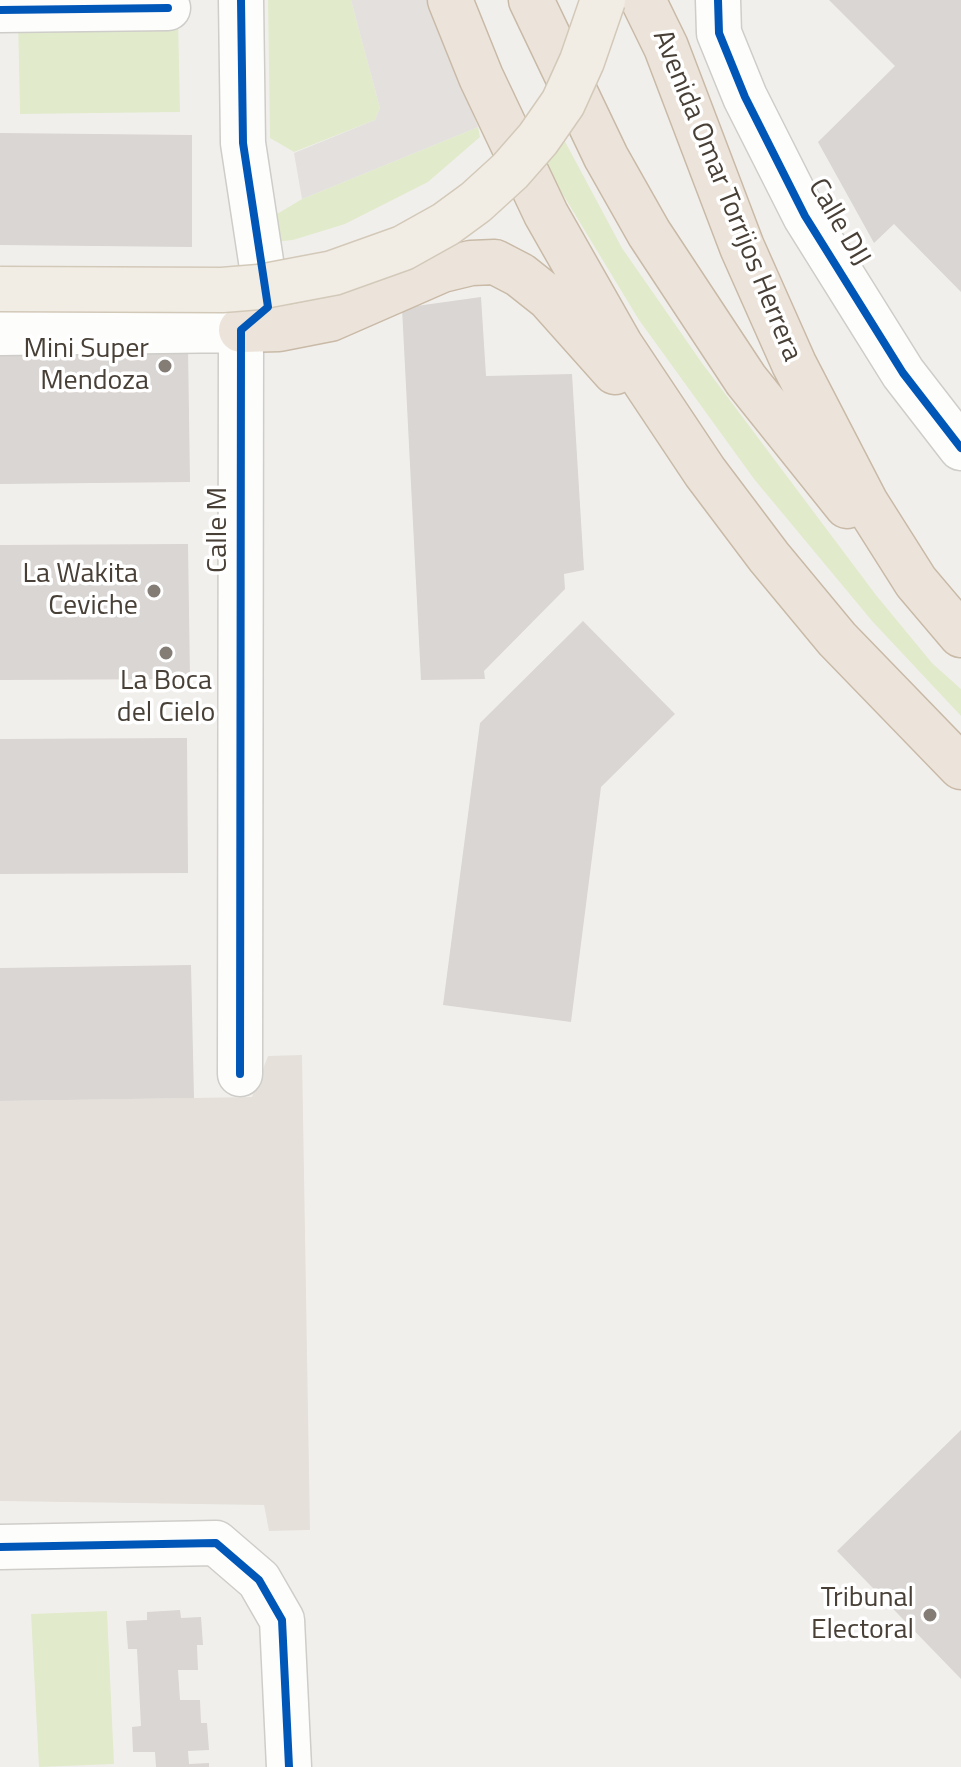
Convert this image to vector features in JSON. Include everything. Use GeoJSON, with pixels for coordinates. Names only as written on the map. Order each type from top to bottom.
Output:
{"type":"FeatureCollection","features":[{"type":"Feature","properties":{"kind":"highway"},"geometry":{"type":"LineString","coordinates":[[450,0],[481,77],[546,214],[621,346],[705,472],[769,557],[837,639],[961,767]]}},
{"type":"Feature","properties":{"kind":"highway"},"geometry":{"type":"LineString","coordinates":[[531,0],[606,157],[696,308],[800,450],[916,582]]}},
{"type":"Feature","properties":{"kind":"highway","name":"Avenida Omar Torrijos Herrera"},"geometry":{"type":"LineString","coordinates":[[643,0],[666,47],[764,301],[866,503],[916,582],[961,635]]}},
{"type":"Feature","properties":{"kind":"highway"},"geometry":{"type":"LineString","coordinates":[[241,330],[279,329],[330,319],[442,270],[471,263],[495,262],[520,275],[549,298],[705,472]]}},
{"type":"Feature","properties":{"kind":"main road"},"geometry":{"type":"LineString","coordinates":[[0,289],[222,290],[259,287],[333,273],[403,248],[446,224],[476,202],[510,171],[538,139],[563,103],[582,61],[603,0]]}},
{"type":"Feature","properties":{"kind":"street"},"geometry":{"type":"LineString","coordinates":[[0,333],[241,330],[268,307],[243,143],[241,0]]}},
{"type":"Feature","properties":{"kind":"street","name":"Calle DIJ"},"geometry":{"type":"LineString","coordinates":[[718,0],[719,33],[745,97],[805,216],[903,373],[961,448]]}},
{"type":"Feature","properties":{"kind":"street"},"geometry":{"type":"LineString","coordinates":[[0,10],[168,8]]}},
{"type":"Feature","properties":{"kind":"street","name":"Calle M"},"geometry":{"type":"LineString","coordinates":[[240,1074],[241,330]]}},
{"type":"Feature","properties":{"kind":"street"},"geometry":{"type":"LineString","coordinates":[[0,1547],[216,1543],[259,1580],[282,1620],[289,1767]]}},
{"type":"Feature","properties":{"kind":"shaded area"},"geometry":{"type":"Polygon","coordinates":[[[351,0],[427,0],[478,127],[302,199],[294,153],[375,120],[380,108],[351,0]]]}},
{"type":"Feature","properties":{"kind":"shaded area"},"geometry":{"type":"Polygon","coordinates":[[[302,1055],[310,1530],[269,1531],[264,1505],[0,1501],[0,1101],[252,1097],[268,1056],[302,1055]]]}},
{"type":"Feature","properties":{"kind":"green space"},"geometry":{"type":"Polygon","coordinates":[[[268,0],[351,0],[380,108],[375,120],[294,152],[270,138],[268,0]]]}},
{"type":"Feature","properties":{"kind":"green space"},"geometry":{"type":"Polygon","coordinates":[[[178,15],[180,112],[20,114],[18,18],[178,15]]]}},
{"type":"Feature","properties":{"kind":"green space"},"geometry":{"type":"Polygon","coordinates":[[[478,127],[480,137],[428,182],[345,224],[293,240],[274,242],[267,220],[302,199],[478,127]]]}},
{"type":"Feature","properties":{"kind":"green space"},"geometry":{"type":"Polygon","coordinates":[[[561,134],[622,248],[702,363],[876,595],[932,663],[961,689],[961,716],[872,621],[754,479],[639,320],[542,160],[561,134]]]}},
{"type":"Feature","properties":{"kind":"green space"},"geometry":{"type":"Polygon","coordinates":[[[107,1611],[114,1764],[39,1767],[31,1614],[107,1611]]]}},
{"type":"Feature","properties":{"kind":"building"},"geometry":{"type":"Polygon","coordinates":[[[829,0],[961,0],[961,292],[894,224],[874,243],[818,142],[895,66],[829,0]]]}},
{"type":"Feature","properties":{"kind":"building"},"geometry":{"type":"Polygon","coordinates":[[[0,133],[192,135],[192,247],[0,245],[0,133]]]}},
{"type":"Feature","properties":{"kind":"building"},"geometry":{"type":"Polygon","coordinates":[[[481,297],[486,376],[572,374],[584,570],[564,574],[565,589],[484,671],[485,679],[421,680],[402,308],[481,297]]]}},
{"type":"Feature","properties":{"kind":"building"},"geometry":{"type":"Polygon","coordinates":[[[188,348],[190,482],[0,484],[0,349],[188,348]]]}},
{"type":"Feature","properties":{"kind":"building"},"geometry":{"type":"Polygon","coordinates":[[[188,544],[190,679],[0,680],[0,545],[188,544]]]}},
{"type":"Feature","properties":{"kind":"building"},"geometry":{"type":"Polygon","coordinates":[[[583,621],[675,714],[601,787],[571,1022],[443,1005],[480,723],[583,621]]]}},
{"type":"Feature","properties":{"kind":"building"},"geometry":{"type":"Polygon","coordinates":[[[187,738],[188,873],[0,874],[0,739],[187,738]]]}},
{"type":"Feature","properties":{"kind":"building"},"geometry":{"type":"Polygon","coordinates":[[[191,965],[194,1098],[0,1101],[0,968],[191,965]]]}},
{"type":"Feature","properties":{"kind":"building","name":"Tribunal Electoral"},"geometry":{"type":"Polygon","coordinates":[[[961,1430],[961,1679],[837,1551],[961,1430]]]}},
{"type":"Feature","properties":{"kind":"building"},"geometry":{"type":"Polygon","coordinates":[[[180,1610],[181,1618],[201,1617],[203,1645],[197,1645],[198,1670],[178,1670],[180,1700],[200,1700],[201,1723],[207,1723],[209,1750],[188,1751],[189,1764],[209,1763],[209,1767],[156,1767],[155,1752],[133,1752],[132,1727],[141,1726],[137,1649],[128,1649],[126,1621],[147,1620],[147,1612],[180,1610]]]}},
{"type":"Feature","properties":{"kind":"cycle path"},"geometry":{"type":"LineString","coordinates":[[240,1074],[241,330],[268,307],[243,143],[241,0]]}},
{"type":"Feature","properties":{"kind":"cycle path"},"geometry":{"type":"LineString","coordinates":[[718,0],[719,33],[745,97],[805,216],[903,373],[961,448]]}},
{"type":"Feature","properties":{"kind":"cycle path"},"geometry":{"type":"LineString","coordinates":[[0,10],[168,8]]}},
{"type":"Feature","properties":{"kind":"cycle path"},"geometry":{"type":"LineString","coordinates":[[0,1547],[216,1543],[259,1580],[282,1620],[289,1767]]}},
{"type":"Feature","properties":{"kind":"place","name":"Mini Super Mendoza"},"geometry":{"type":"Point","coordinates":[165,366]}},
{"type":"Feature","properties":{"kind":"place","name":"La Wakita Ceviche"},"geometry":{"type":"Point","coordinates":[154,591]}},
{"type":"Feature","properties":{"kind":"place","name":"La Boca del Cielo"},"geometry":{"type":"Point","coordinates":[166,653]}},
{"type":"Feature","properties":{"kind":"place","name":"Tribunal Electoral"},"geometry":{"type":"Point","coordinates":[930,1615]}}]}
